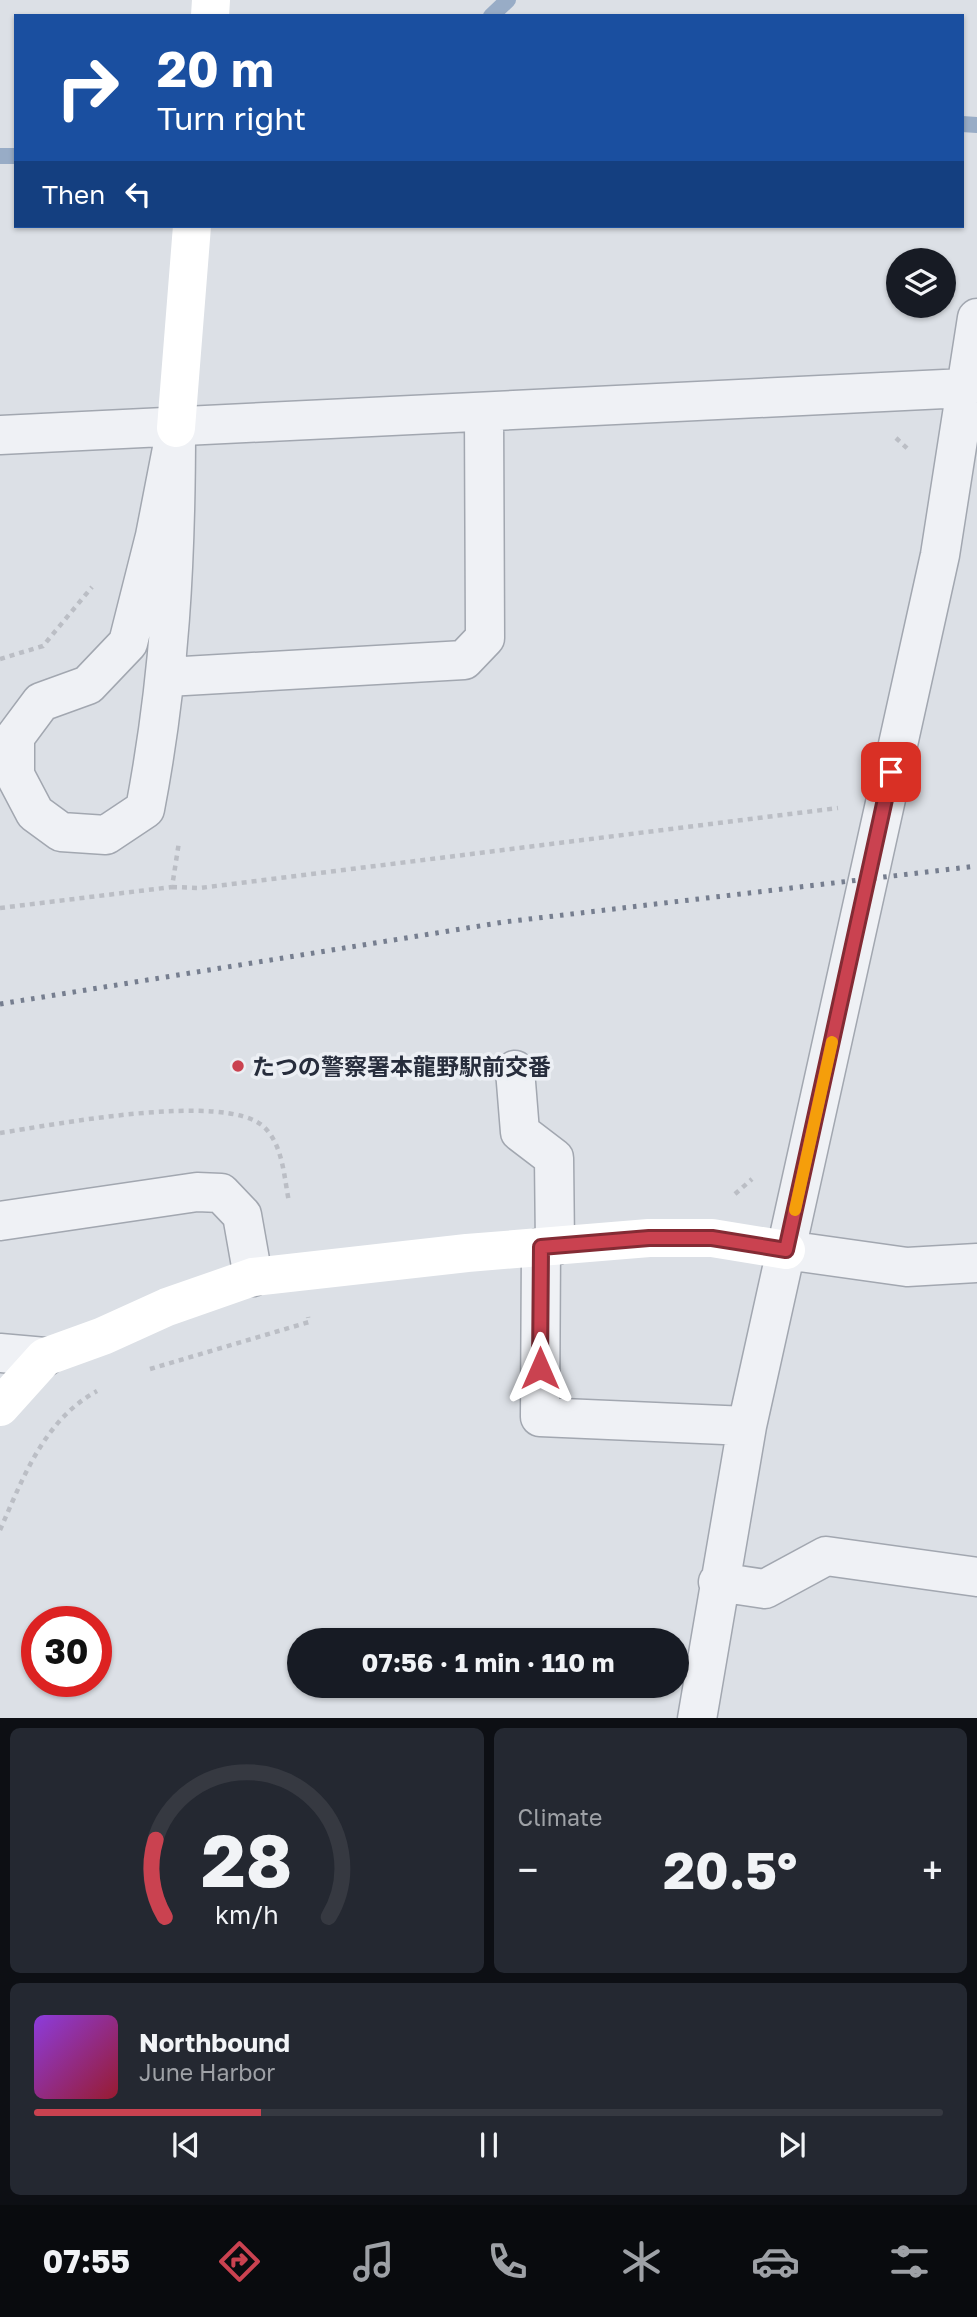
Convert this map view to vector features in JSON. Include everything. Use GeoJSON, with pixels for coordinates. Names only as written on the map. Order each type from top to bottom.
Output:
{"type":"FeatureCollection","features":[{"type":"Feature","properties":{"kind":"street"},"geometry":{"type":"LineString","coordinates":[[176,428],[155,536],[128,643],[88,685],[41,702],[15,737],[15,775],[35,813],[61,832],[106,835],[145,809],[167,677],[176,548],[176,428],[192,228]]}},
{"type":"Feature","properties":{"kind":"street"},"geometry":{"type":"LineString","coordinates":[[697,1718],[718,1582],[747,1426],[940,555],[977,318]]}},
{"type":"Feature","properties":{"kind":"street"},"geometry":{"type":"LineString","coordinates":[[0,435],[484,413],[971,369]]}},
{"type":"Feature","properties":{"kind":"street"},"geometry":{"type":"LineString","coordinates":[[167,677],[464,660],[485,638],[484,413]]}},
{"type":"Feature","properties":{"kind":"street"},"geometry":{"type":"LineString","coordinates":[[515,1070],[520,1132],[554,1158],[540,1417],[747,1426]]}},
{"type":"Feature","properties":{"kind":"street"},"geometry":{"type":"LineString","coordinates":[[0,1221],[197,1192],[221,1194],[242,1215],[253,1277]]}},
{"type":"Feature","properties":{"kind":"street"},"geometry":{"type":"LineString","coordinates":[[0,1353],[45,1357],[103,1336],[167,1307],[253,1277],[548,1247],[649,1238],[712,1238],[907,1267],[977,1263]]}},
{"type":"Feature","properties":{"kind":"street"},"geometry":{"type":"LineString","coordinates":[[0,1407],[45,1357]]}},
{"type":"Feature","properties":{"kind":"street"},"geometry":{"type":"LineString","coordinates":[[718,1582],[765,1589],[826,1556],[977,1577]]}},
{"type":"Feature","properties":{"kind":"path"},"geometry":{"type":"LineString","coordinates":[[891,434],[918,458]]}},
{"type":"Feature","properties":{"kind":"path"},"geometry":{"type":"LineString","coordinates":[[172,887],[200,888],[850,806]]}},
{"type":"Feature","properties":{"kind":"path"},"geometry":{"type":"LineString","coordinates":[[0,1133],[9,1132]]}},
{"type":"Feature","properties":{"kind":"path"},"geometry":{"type":"LineString","coordinates":[[733,1196],[760,1173]]}},
{"type":"Feature","properties":{"kind":"waterway"},"geometry":{"type":"LineString","coordinates":[[493,14],[508,0]]}},
{"type":"Feature","properties":{"kind":"waterway"},"geometry":{"type":"LineString","coordinates":[[964,124],[977,125]]}},
{"type":"Feature","properties":{"kind":"waterway"},"geometry":{"type":"LineString","coordinates":[[0,156],[14,156]]}},
{"type":"Feature","properties":{"kind":"railway"},"geometry":{"type":"LineString","coordinates":[[0,1004],[504,922],[977,866]]}},
{"type":"Feature","properties":{"kind":"slow traffic"},"geometry":{"type":"LineString","coordinates":[[795,1210],[832,1042]]}},
{"type":"Feature","properties":{"kind":"place","name":"たつの警察署本龍野駅前交番"},"geometry":{"type":"Point","coordinates":[238,1066]}},
{"type":"Feature","properties":{"kind":"route"},"geometry":{"type":"LineString","coordinates":[[540,1368],[541,1247],[649,1238],[712,1238],[786,1250],[891,772]]}}]}
